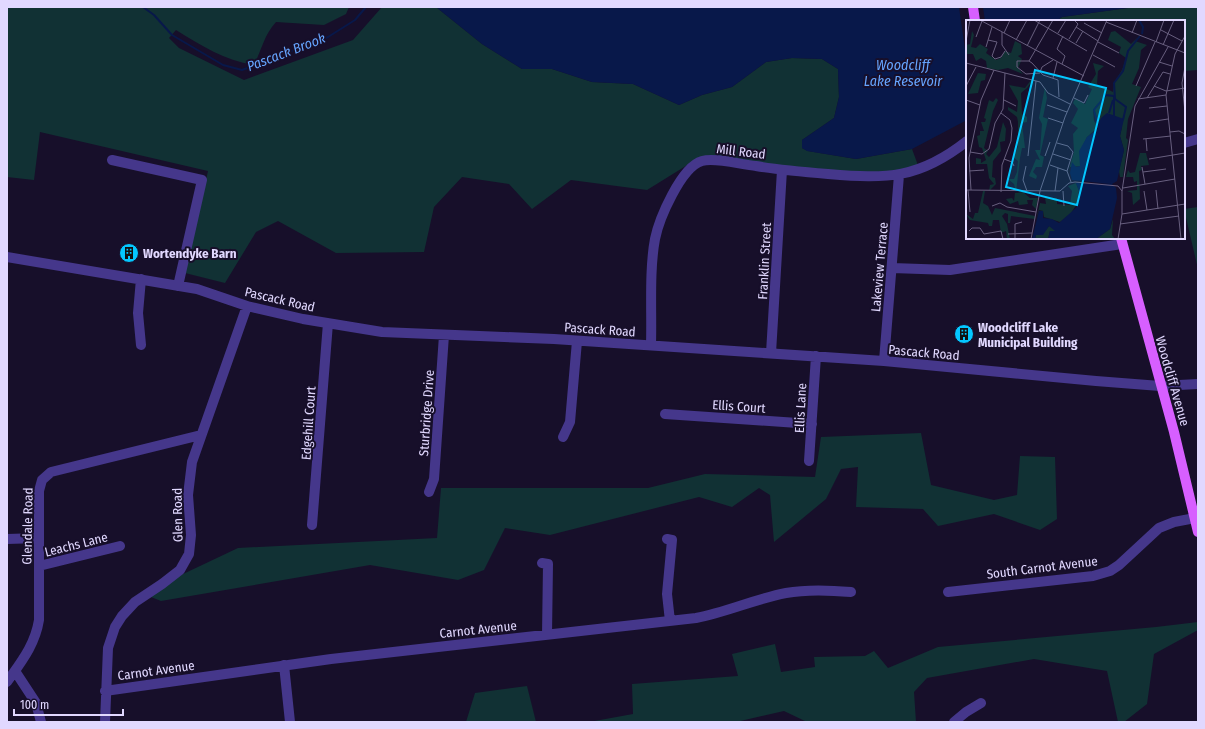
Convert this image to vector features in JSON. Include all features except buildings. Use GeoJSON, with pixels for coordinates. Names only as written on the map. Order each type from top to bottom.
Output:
{"type":"FeatureCollection","features":[{"type":"Feature","properties":{"kind":"main road"},"geometry":{"type":"LineString","coordinates":[[973,7],[976,20]]}},
{"type":"Feature","properties":{"kind":"main road","name":"Woodcliff Avenue"},"geometry":{"type":"LineString","coordinates":[[1121,241],[1174,432],[1198,532]]}},
{"type":"Feature","properties":{"kind":"street"},"geometry":{"type":"LineString","coordinates":[[1185,143],[1198,140]]}},
{"type":"Feature","properties":{"kind":"street","name":"Mill Road"},"geometry":{"type":"LineString","coordinates":[[651,345],[655,240],[665,209],[672,194],[691,168],[696,164],[709,160],[782,170],[866,177],[899,175],[930,165],[944,158],[966,142]]}},
{"type":"Feature","properties":{"kind":"street"},"geometry":{"type":"LineString","coordinates":[[112,160],[202,180],[178,286]]}},
{"type":"Feature","properties":{"kind":"street","name":"Franklin Street"},"geometry":{"type":"LineString","coordinates":[[772,353],[782,170]]}},
{"type":"Feature","properties":{"kind":"street","name":"Lakeview Terrace"},"geometry":{"type":"LineString","coordinates":[[884,361],[899,175]]}},
{"type":"Feature","properties":{"kind":"street"},"geometry":{"type":"LineString","coordinates":[[892,268],[950,270],[1121,241]]}},
{"type":"Feature","properties":{"kind":"street","name":"Pascack Road"},"geometry":{"type":"LineString","coordinates":[[7,257],[196,289],[247,306],[328,323],[382,332],[651,345],[816,356],[1160,386],[1198,384]]}},
{"type":"Feature","properties":{"kind":"street"},"geometry":{"type":"LineString","coordinates":[[141,279],[138,313],[141,345]]}},
{"type":"Feature","properties":{"kind":"street","name":"Glen Road"},"geometry":{"type":"LineString","coordinates":[[105,722],[105,690],[108,648],[115,627],[122,616],[135,602],[180,570],[189,554],[191,536],[188,510],[189,476],[201,435],[247,306]]}},
{"type":"Feature","properties":{"kind":"street","name":"Edgehill Court"},"geometry":{"type":"LineString","coordinates":[[312,525],[328,323]]}},
{"type":"Feature","properties":{"kind":"street","name":"Sturbridge Drive"},"geometry":{"type":"LineString","coordinates":[[429,492],[434,479],[444,335]]}},
{"type":"Feature","properties":{"kind":"street"},"geometry":{"type":"LineString","coordinates":[[563,437],[570,422],[577,341]]}},
{"type":"Feature","properties":{"kind":"street","name":"Ellis Lane"},"geometry":{"type":"LineString","coordinates":[[810,462],[816,356]]}},
{"type":"Feature","properties":{"kind":"street","name":"Ellis Court"},"geometry":{"type":"LineString","coordinates":[[666,414],[812,424]]}},
{"type":"Feature","properties":{"kind":"street","name":"Glendale Road"},"geometry":{"type":"LineString","coordinates":[[7,681],[31,648],[39,620],[39,491],[42,480],[51,472],[201,435]]}},
{"type":"Feature","properties":{"kind":"street","name":"South Carnot Avenue"},"geometry":{"type":"LineString","coordinates":[[948,592],[1093,576],[1110,571],[1119,565],[1159,528],[1174,522],[1195,518]]}},
{"type":"Feature","properties":{"kind":"street"},"geometry":{"type":"LineString","coordinates":[[7,539],[39,538]]}},
{"type":"Feature","properties":{"kind":"street"},"geometry":{"type":"LineString","coordinates":[[667,540],[672,540],[667,594],[670,621]]}},
{"type":"Feature","properties":{"kind":"street","name":"Leachs Lane"},"geometry":{"type":"LineString","coordinates":[[39,566],[120,546]]}},
{"type":"Feature","properties":{"kind":"street"},"geometry":{"type":"LineString","coordinates":[[542,563],[548,564],[547,635]]}},
{"type":"Feature","properties":{"kind":"street","name":"Carnot Avenue"},"geometry":{"type":"LineString","coordinates":[[105,690],[284,665],[670,621],[717,614],[786,593],[822,590],[850,592]]}},
{"type":"Feature","properties":{"kind":"street"},"geometry":{"type":"LineString","coordinates":[[284,665],[290,722]]}},
{"type":"Feature","properties":{"kind":"street"},"geometry":{"type":"LineString","coordinates":[[15,671],[36,703],[41,722]]}},
{"type":"Feature","properties":{"kind":"street"},"geometry":{"type":"LineString","coordinates":[[954,722],[966,712],[981,703]]}},
{"type":"Feature","properties":{"kind":"green space"},"geometry":{"type":"Polygon","coordinates":[[[7,7],[349,7],[346,14],[324,25],[276,22],[266,37],[254,65],[223,56],[204,47],[176,30],[169,38],[179,48],[244,80],[353,40],[382,7],[436,7],[482,44],[522,69],[552,69],[592,82],[633,84],[679,105],[702,95],[732,87],[766,62],[792,58],[822,59],[838,69],[839,97],[834,118],[802,140],[802,148],[808,151],[856,159],[912,149],[919,168],[861,174],[697,159],[647,190],[571,180],[532,209],[509,184],[462,177],[434,207],[424,252],[336,253],[278,221],[256,232],[225,283],[185,273],[208,171],[40,132],[34,180],[7,177],[7,7]]]}},
{"type":"Feature","properties":{"kind":"green space"},"geometry":{"type":"Polygon","coordinates":[[[1135,7],[1198,7],[1198,70],[1185,71],[1185,20],[1058,20],[1062,17],[1135,7]]]}},
{"type":"Feature","properties":{"kind":"green space"},"geometry":{"type":"Polygon","coordinates":[[[1198,207],[1198,269],[1185,213],[1185,209],[1198,207]]]}},
{"type":"Feature","properties":{"kind":"green space"},"geometry":{"type":"Polygon","coordinates":[[[921,433],[931,485],[994,500],[1017,495],[1020,456],[1055,457],[1057,519],[1040,530],[994,514],[938,526],[923,509],[856,507],[858,467],[841,469],[826,499],[774,542],[770,495],[759,488],[732,507],[699,497],[550,535],[505,528],[484,570],[458,580],[370,565],[161,601],[146,595],[162,584],[238,548],[437,538],[441,488],[648,488],[705,474],[815,477],[821,437],[921,433]]]}},
{"type":"Feature","properties":{"kind":"green space"},"geometry":{"type":"Polygon","coordinates":[[[1198,622],[1198,630],[1154,654],[1147,704],[1124,722],[1118,722],[1107,671],[1034,659],[927,678],[914,692],[916,722],[807,722],[784,711],[736,722],[589,722],[633,714],[632,684],[738,676],[732,654],[775,644],[781,672],[815,667],[814,657],[865,656],[874,651],[888,668],[938,647],[1198,622]]]}},
{"type":"Feature","properties":{"kind":"green space"},"geometry":{"type":"Polygon","coordinates":[[[527,686],[536,722],[466,722],[475,693],[527,686]]]}},
{"type":"Feature","properties":{"kind":"water","name":"Woodcliff Lake Resevoir"},"geometry":{"type":"Polygon","coordinates":[[[436,7],[959,7],[966,57],[966,121],[912,149],[856,159],[807,151],[802,148],[802,140],[834,118],[839,97],[838,69],[822,59],[792,58],[766,62],[732,87],[702,95],[679,105],[633,84],[592,82],[552,69],[522,69],[482,44],[436,7]]]}},
{"type":"Feature","properties":{"kind":"water"},"geometry":{"type":"Polygon","coordinates":[[[983,7],[1135,7],[1062,17],[1058,20],[985,20],[983,7]]]}},
{"type":"Feature","properties":{"kind":"waterway","name":"Pascack Brook"},"geometry":{"type":"LineString","coordinates":[[143,7],[154,15],[172,35],[223,65],[242,70],[328,37],[355,20],[366,7]]}},
{"type":"Feature","properties":{"kind":"place","name":"Wortendyke Barn"},"geometry":{"type":"Point","coordinates":[129,253]}},
{"type":"Feature","properties":{"kind":"place","name":"Woodcliff Lake Municipal Building"},"geometry":{"type":"Point","coordinates":[964,334]}}]}
